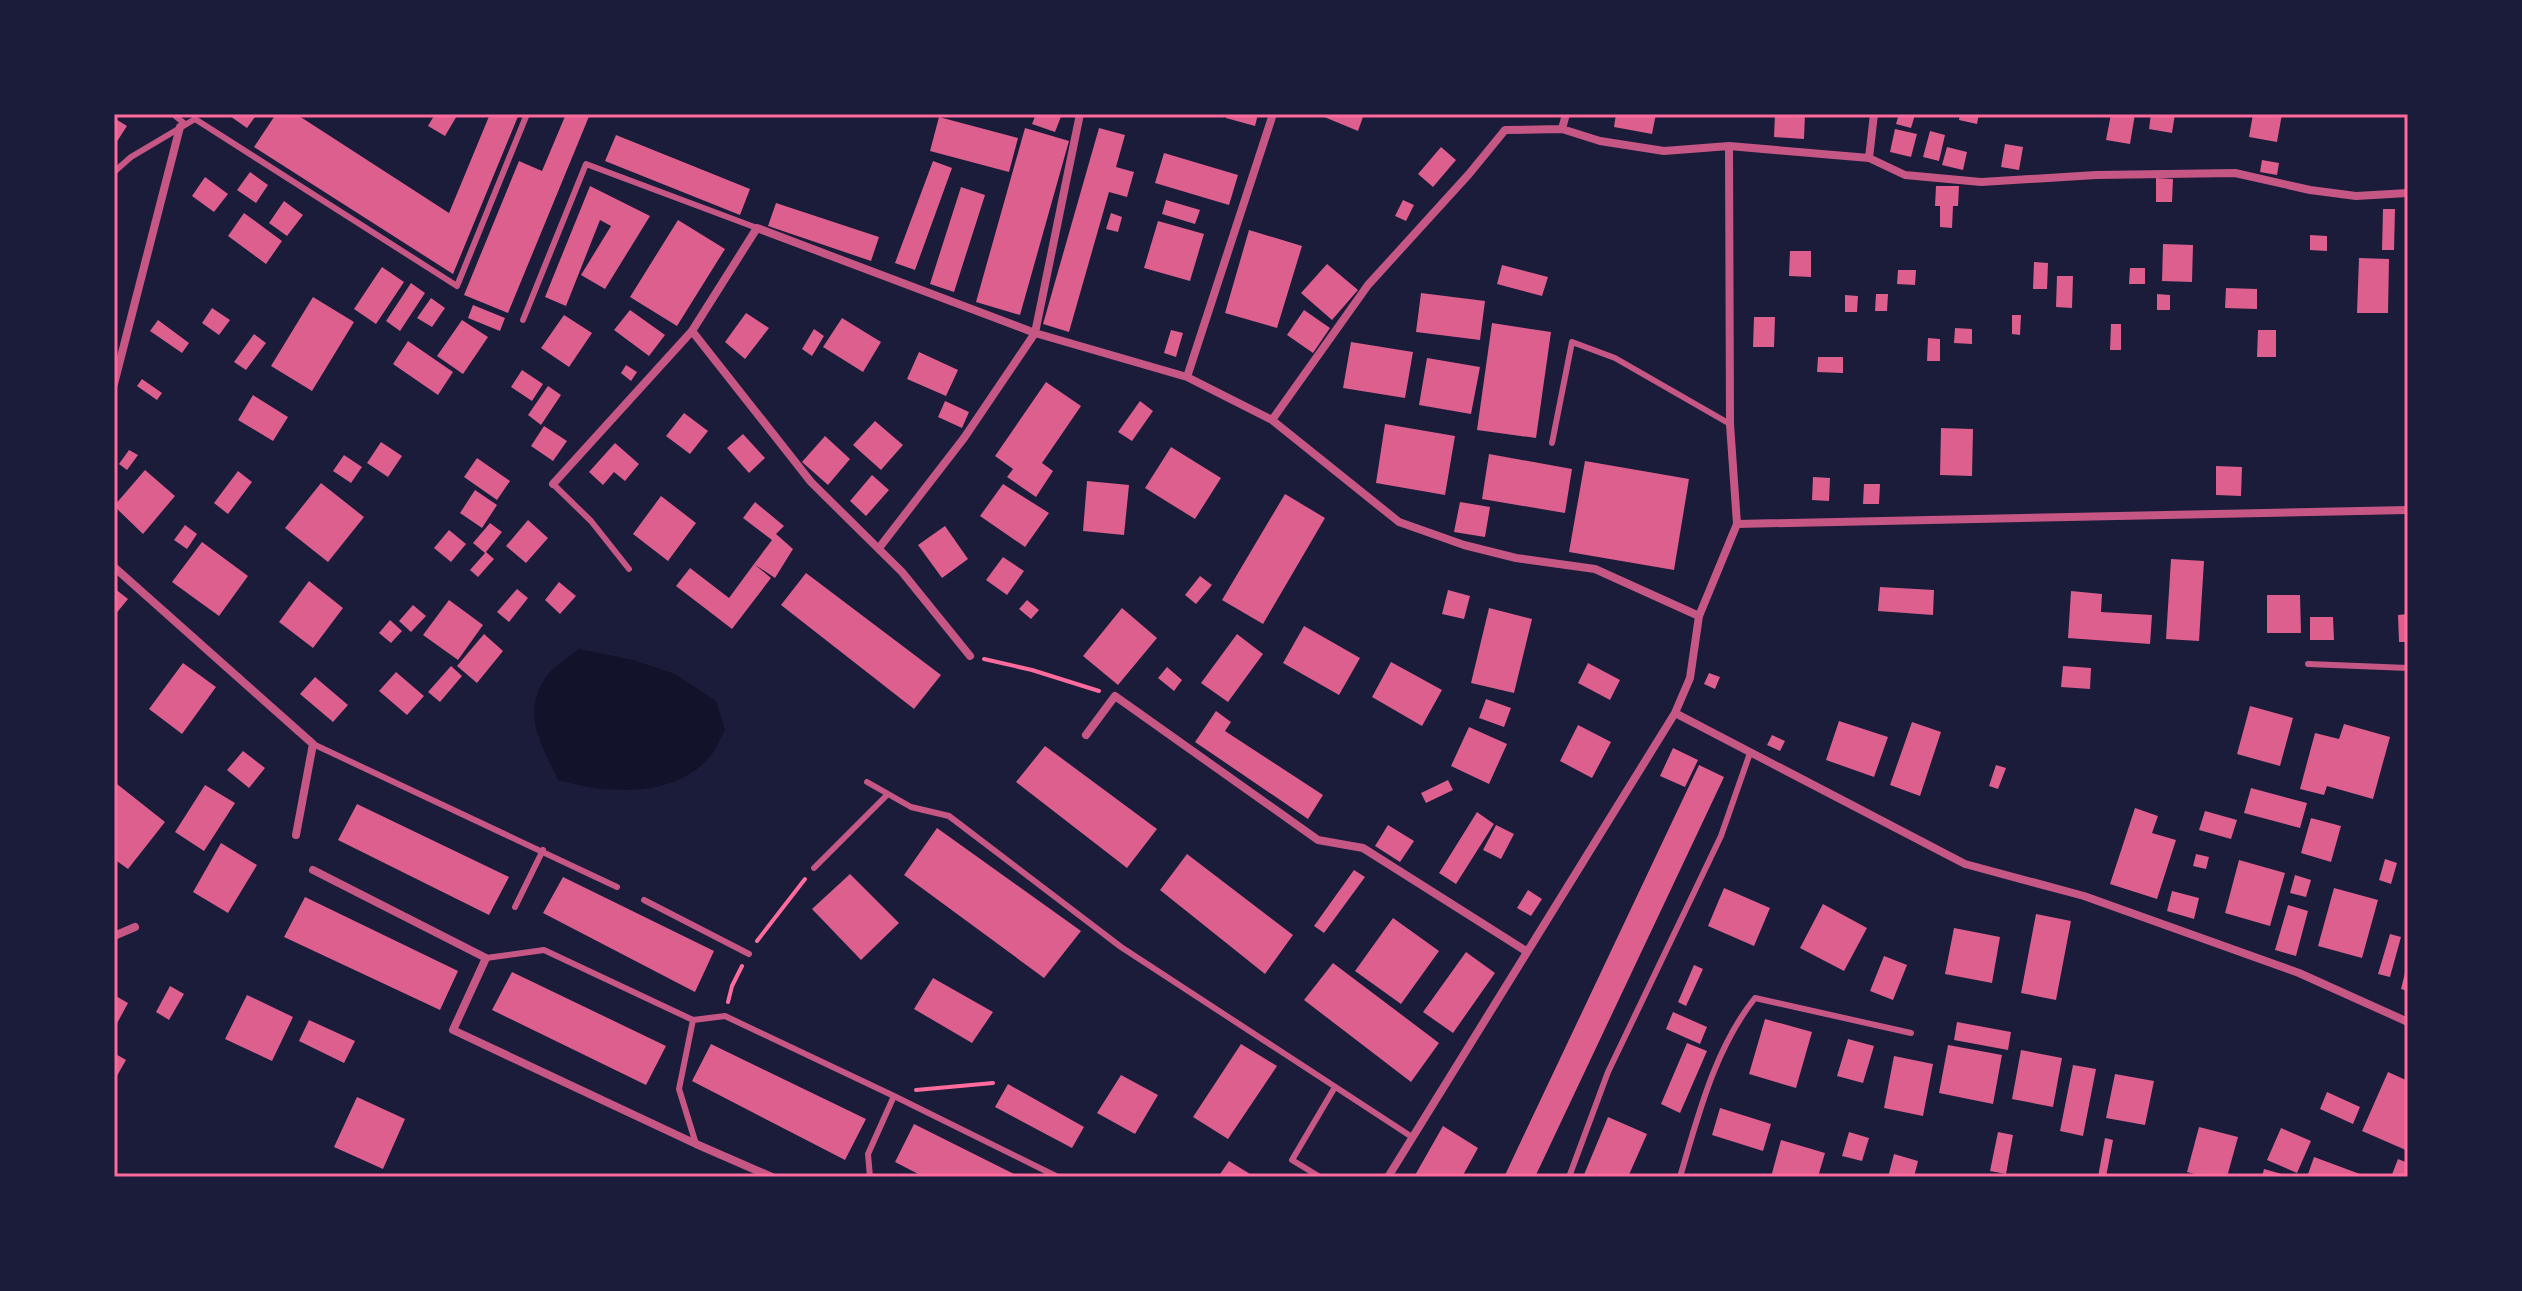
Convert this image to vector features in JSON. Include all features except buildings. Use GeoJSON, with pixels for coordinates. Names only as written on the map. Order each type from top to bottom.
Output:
{"type":"FeatureCollection","features":[{"type":"Feature","properties":{"kind":"street"},"geometry":{"type":"LineString","coordinates":[[879,548],[964,438],[1035,333],[1080,114]]}},
{"type":"Feature","properties":{"kind":"street"},"geometry":{"type":"LineString","coordinates":[[1187,377],[1273,114]]}},
{"type":"Feature","properties":{"kind":"street"},"geometry":{"type":"LineString","coordinates":[[1562,129],[1566,114]]}},
{"type":"Feature","properties":{"kind":"street"},"geometry":{"type":"LineString","coordinates":[[1869,158],[1874,114]]}},
{"type":"Feature","properties":{"kind":"street"},"geometry":{"type":"LineString","coordinates":[[114,384],[182,126]]}},
{"type":"Feature","properties":{"kind":"street"},"geometry":{"type":"LineString","coordinates":[[1272,420],[1368,285],[1505,130],[1562,129],[1600,141],[1664,151],[1729,146],[1869,158],[1905,175],[1981,182],[2096,175],[2235,173],[2356,196],[2408,193]]}},
{"type":"Feature","properties":{"kind":"street"},"geometry":{"type":"LineString","coordinates":[[1388,1177],[1675,713],[1690,678],[1699,616],[1737,524],[1730,424],[1729,146]]}},
{"type":"Feature","properties":{"kind":"street"},"geometry":{"type":"LineString","coordinates":[[553,484],[692,331],[757,228],[1035,333],[1187,377],[1272,420],[1399,522],[1503,555],[1595,569],[1699,616]]}},
{"type":"Feature","properties":{"kind":"street"},"geometry":{"type":"LineString","coordinates":[[692,331],[811,482],[902,572],[970,656]]}},
{"type":"Feature","properties":{"kind":"street"},"geometry":{"type":"LineString","coordinates":[[1737,524],[2408,510]]}},
{"type":"Feature","properties":{"kind":"street"},"geometry":{"type":"LineString","coordinates":[[114,567],[313,744],[296,835]]}},
{"type":"Feature","properties":{"kind":"street"},"geometry":{"type":"LineString","coordinates":[[1086,735],[1115,696],[1318,840],[1363,848],[1526,951]]}},
{"type":"Feature","properties":{"kind":"street"},"geometry":{"type":"LineString","coordinates":[[1675,713],[1965,864],[2098,901],[2299,973],[2408,1022]]}},
{"type":"Feature","properties":{"kind":"street"},"geometry":{"type":"LineString","coordinates":[[313,870],[486,958],[453,1030],[772,1177]]}},
{"type":"Feature","properties":{"kind":"street"},"geometry":{"type":"LineString","coordinates":[[114,936],[135,927]]}},
{"type":"Feature","properties":{"kind":"lane"},"geometry":{"type":"LineString","coordinates":[[173,114],[182,126]]}},
{"type":"Feature","properties":{"kind":"lane"},"geometry":{"type":"LineString","coordinates":[[114,172],[131,157],[194,116],[457,286],[527,114]]}},
{"type":"Feature","properties":{"kind":"lane"},"geometry":{"type":"LineString","coordinates":[[523,320],[586,164],[757,228]]}},
{"type":"Feature","properties":{"kind":"lane"},"geometry":{"type":"LineString","coordinates":[[1552,443],[1572,342],[1615,358],[1730,424]]}},
{"type":"Feature","properties":{"kind":"lane"},"geometry":{"type":"LineString","coordinates":[[553,484],[591,521],[629,569]]}},
{"type":"Feature","properties":{"kind":"lane"},"geometry":{"type":"LineString","coordinates":[[2308,664],[2408,668]]}},
{"type":"Feature","properties":{"kind":"lane"},"geometry":{"type":"LineString","coordinates":[[313,744],[617,887]]}},
{"type":"Feature","properties":{"kind":"lane"},"geometry":{"type":"LineString","coordinates":[[1569,1177],[1608,1072],[1721,836],[1750,753]]}},
{"type":"Feature","properties":{"kind":"lane"},"geometry":{"type":"LineString","coordinates":[[867,782],[911,807],[949,816],[1121,947],[1412,1137]]}},
{"type":"Feature","properties":{"kind":"lane"},"geometry":{"type":"LineString","coordinates":[[814,868],[887,795]]}},
{"type":"Feature","properties":{"kind":"lane"},"geometry":{"type":"LineString","coordinates":[[515,907],[543,850]]}},
{"type":"Feature","properties":{"kind":"lane"},"geometry":{"type":"LineString","coordinates":[[644,900],[749,954]]}},
{"type":"Feature","properties":{"kind":"lane"},"geometry":{"type":"LineString","coordinates":[[486,958],[544,950],[693,1020],[725,1016],[1058,1177]]}},
{"type":"Feature","properties":{"kind":"lane"},"geometry":{"type":"LineString","coordinates":[[1680,1177],[1717,1064],[1736,1021],[1755,998],[1911,1033]]}},
{"type":"Feature","properties":{"kind":"lane"},"geometry":{"type":"LineString","coordinates":[[693,1020],[679,1089],[696,1144]]}},
{"type":"Feature","properties":{"kind":"lane"},"geometry":{"type":"LineString","coordinates":[[1320,1177],[1292,1160],[1335,1087]]}},
{"type":"Feature","properties":{"kind":"lane"},"geometry":{"type":"LineString","coordinates":[[870,1177],[868,1154],[894,1096]]}},
{"type":"Feature","properties":{"kind":"path"},"geometry":{"type":"LineString","coordinates":[[970,656],[1032,670],[1115,696]]}},
{"type":"Feature","properties":{"kind":"path"},"geometry":{"type":"LineString","coordinates":[[725,1016],[732,986],[749,954],[814,868]]}},
{"type":"Feature","properties":{"kind":"path"},"geometry":{"type":"LineString","coordinates":[[894,1096],[923,1087],[993,1083]]}},
{"type":"Feature","properties":{"kind":"shaded area"},"geometry":{"type":"Polygon","coordinates":[[[579,649],[633,660],[675,674],[716,701],[725,730],[710,757],[695,771],[677,780],[638,790],[597,788],[558,780],[536,727],[535,701],[549,673],[579,649]]]}}]}
